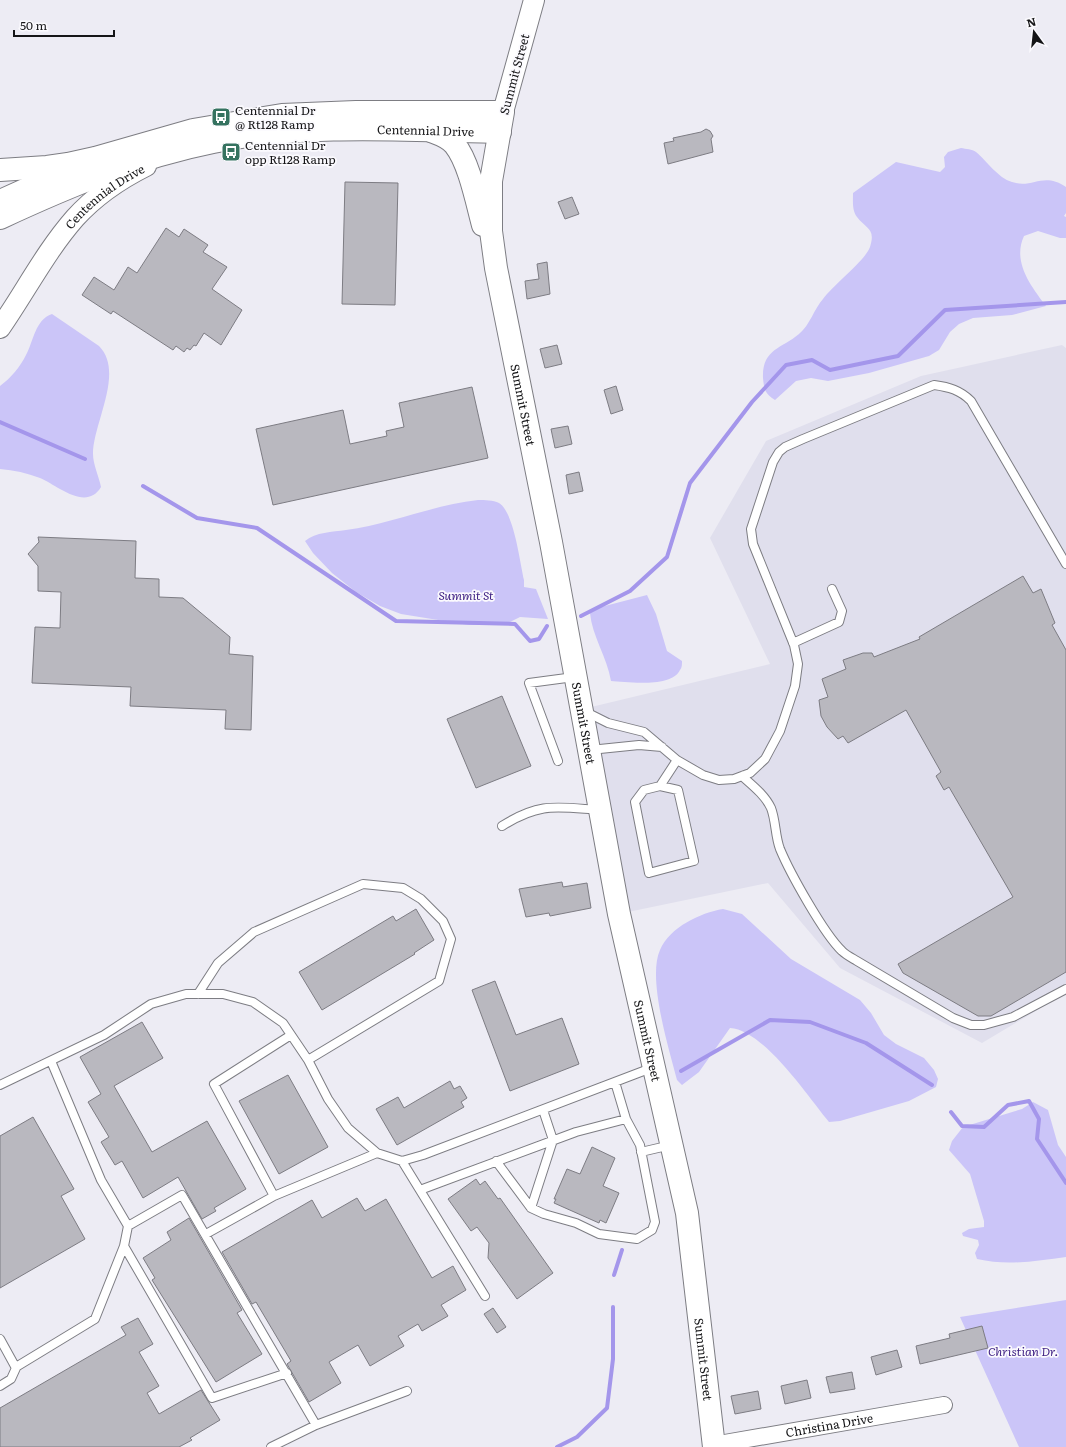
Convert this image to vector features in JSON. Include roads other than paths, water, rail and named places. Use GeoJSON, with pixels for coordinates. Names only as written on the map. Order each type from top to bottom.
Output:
{"type":"FeatureCollection","features":[{"type":"Feature","properties":{"kind":"main road","name":"Centennial Drive"},"geometry":{"type":"LineString","coordinates":[[95,158],[193,130],[282,115],[356,112],[502,122]]}},
{"type":"Feature","properties":{"kind":"main road","name":"Centennial Drive"},"geometry":{"type":"LineString","coordinates":[[178,151],[212,142],[281,132],[342,130],[430,131],[502,122]]}},
{"type":"Feature","properties":{"kind":"main road","name":"Summit Street"},"geometry":{"type":"LineString","coordinates":[[502,122],[494,158],[490,205],[496,268],[551,542],[619,914],[672,1145],[689,1231],[713,1446]]}},
{"type":"Feature","properties":{"kind":"main road"},"geometry":{"type":"LineString","coordinates":[[430,131],[443,135],[454,144],[462,154],[496,268]]}},
{"type":"Feature","properties":{"kind":"main road"},"geometry":{"type":"LineString","coordinates":[[0,218],[57,191],[110,171],[139,161],[178,151]]}},
{"type":"Feature","properties":{"kind":"main road"},"geometry":{"type":"LineString","coordinates":[[0,170],[47,167],[95,158]]}},
{"type":"Feature","properties":{"kind":"street","name":"Summit Street"},"geometry":{"type":"LineString","coordinates":[[502,122],[534,0]]}},
{"type":"Feature","properties":{"kind":"street","name":"Centennial Drive"},"geometry":{"type":"LineString","coordinates":[[0,328],[48,254],[76,217],[123,178],[178,151]]}},
{"type":"Feature","properties":{"kind":"street","name":"Centennial Drive"},"geometry":{"type":"LineString","coordinates":[[0,200],[95,158]]}},
{"type":"Feature","properties":{"kind":"street","name":"Christina Drive"},"geometry":{"type":"LineString","coordinates":[[713,1446],[944,1405]]}},
{"type":"Feature","properties":{"kind":"lane"},"geometry":{"type":"LineString","coordinates":[[581,709],[608,723],[644,732],[677,760],[703,775],[719,780],[734,779],[750,773],[765,759],[780,730],[795,686],[798,664],[793,643],[753,544],[751,530],[773,462],[779,452],[785,447],[802,438],[934,385],[949,387],[963,393],[971,401],[1066,564]]}},
{"type":"Feature","properties":{"kind":"lane"},"geometry":{"type":"LineString","coordinates":[[793,643],[839,622],[842,611],[832,589]]}},
{"type":"Feature","properties":{"kind":"lane"},"geometry":{"type":"LineString","coordinates":[[558,762],[529,683],[575,677]]}},
{"type":"Feature","properties":{"kind":"lane"},"geometry":{"type":"LineString","coordinates":[[588,751],[639,745],[662,747]]}},
{"type":"Feature","properties":{"kind":"lane"},"geometry":{"type":"LineString","coordinates":[[660,786],[678,790],[694,861],[649,873],[635,802],[644,790],[660,786],[677,760]]}},
{"type":"Feature","properties":{"kind":"lane"},"geometry":{"type":"LineString","coordinates":[[742,776],[764,797],[771,808],[782,854],[815,913],[842,952],[953,1018],[971,1025],[984,1025],[1007,1020],[1066,989]]}},
{"type":"Feature","properties":{"kind":"lane"},"geometry":{"type":"LineString","coordinates":[[502,826],[522,814],[549,806],[599,810]]}},
{"type":"Feature","properties":{"kind":"lane"},"geometry":{"type":"LineString","coordinates":[[198,994],[218,963],[254,932],[363,884],[403,888],[421,899],[443,921],[451,939],[439,982],[308,1060]]}},
{"type":"Feature","properties":{"kind":"lane"},"geometry":{"type":"LineString","coordinates":[[0,1084],[104,1035],[151,1004],[186,994],[223,994],[253,1002],[283,1023],[308,1060],[328,1099],[348,1128],[377,1154],[402,1161],[423,1155],[654,1067]]}},
{"type":"Feature","properties":{"kind":"lane"},"geometry":{"type":"LineString","coordinates":[[274,1196],[214,1084],[291,1035]]}},
{"type":"Feature","properties":{"kind":"lane"},"geometry":{"type":"LineString","coordinates":[[0,1386],[11,1379],[16,1368],[95,1319],[124,1246],[128,1226],[102,1180],[51,1061]]}},
{"type":"Feature","properties":{"kind":"lane"},"geometry":{"type":"LineString","coordinates":[[496,1162],[531,1208],[544,1214],[576,1224],[599,1234],[637,1238],[652,1230],[655,1222],[640,1145],[626,1119],[615,1082]]}},
{"type":"Feature","properties":{"kind":"lane"},"geometry":{"type":"LineString","coordinates":[[531,1208],[553,1140],[543,1110]]}},
{"type":"Feature","properties":{"kind":"lane"},"geometry":{"type":"LineString","coordinates":[[420,1190],[576,1132],[626,1119]]}},
{"type":"Feature","properties":{"kind":"lane"},"geometry":{"type":"LineString","coordinates":[[641,1152],[672,1145]]}},
{"type":"Feature","properties":{"kind":"lane"},"geometry":{"type":"LineString","coordinates":[[206,1234],[274,1196],[377,1154]]}},
{"type":"Feature","properties":{"kind":"lane"},"geometry":{"type":"LineString","coordinates":[[402,1161],[485,1296]]}},
{"type":"Feature","properties":{"kind":"lane"},"geometry":{"type":"LineString","coordinates":[[128,1226],[182,1195],[316,1425]]}},
{"type":"Feature","properties":{"kind":"lane"},"geometry":{"type":"LineString","coordinates":[[124,1246],[212,1398],[287,1373]]}},
{"type":"Feature","properties":{"kind":"lane"},"geometry":{"type":"LineString","coordinates":[[0,1339],[16,1368]]}},
{"type":"Feature","properties":{"kind":"lane"},"geometry":{"type":"LineString","coordinates":[[271,1447],[316,1425],[407,1391]]}},
{"type":"Feature","properties":{"kind":"waterway"},"geometry":{"type":"LineString","coordinates":[[581,616],[630,591],[667,557],[690,483],[752,402],[786,365],[812,360],[830,370],[898,356],[945,310],[1066,302]]}},
{"type":"Feature","properties":{"kind":"waterway"},"geometry":{"type":"LineString","coordinates":[[0,422],[85,459]]}},
{"type":"Feature","properties":{"kind":"waterway"},"geometry":{"type":"LineString","coordinates":[[143,486],[197,518],[257,528],[396,621],[515,624],[530,641],[539,639],[547,626]]}},
{"type":"Feature","properties":{"kind":"waterway"},"geometry":{"type":"LineString","coordinates":[[681,1071],[770,1020],[810,1022],[866,1043],[932,1085]]}},
{"type":"Feature","properties":{"kind":"waterway"},"geometry":{"type":"LineString","coordinates":[[951,1112],[962,1126],[984,1127],[1008,1105],[1029,1101],[1039,1119],[1037,1139],[1066,1183]]}},
{"type":"Feature","properties":{"kind":"waterway"},"geometry":{"type":"LineString","coordinates":[[614,1275],[622,1250]]}},
{"type":"Feature","properties":{"kind":"waterway"},"geometry":{"type":"LineString","coordinates":[[557,1447],[577,1437],[607,1408],[613,1359],[613,1307]]}},
{"type":"Feature","properties":{"kind":"place","name":"Centennial Dr @ Rt128 Ramp"},"geometry":{"type":"Point","coordinates":[221,117]}},
{"type":"Feature","properties":{"kind":"place","name":"Centennial Dr opp Rt128 Ramp"},"geometry":{"type":"Point","coordinates":[231,152]}},
{"type":"Feature","properties":{"kind":"park label","name":"Summit St"},"geometry":{"type":"Point","coordinates":[466,595]}},
{"type":"Feature","properties":{"kind":"park label","name":"Christian Dr."},"geometry":{"type":"Point","coordinates":[1023,1351]}}]}
